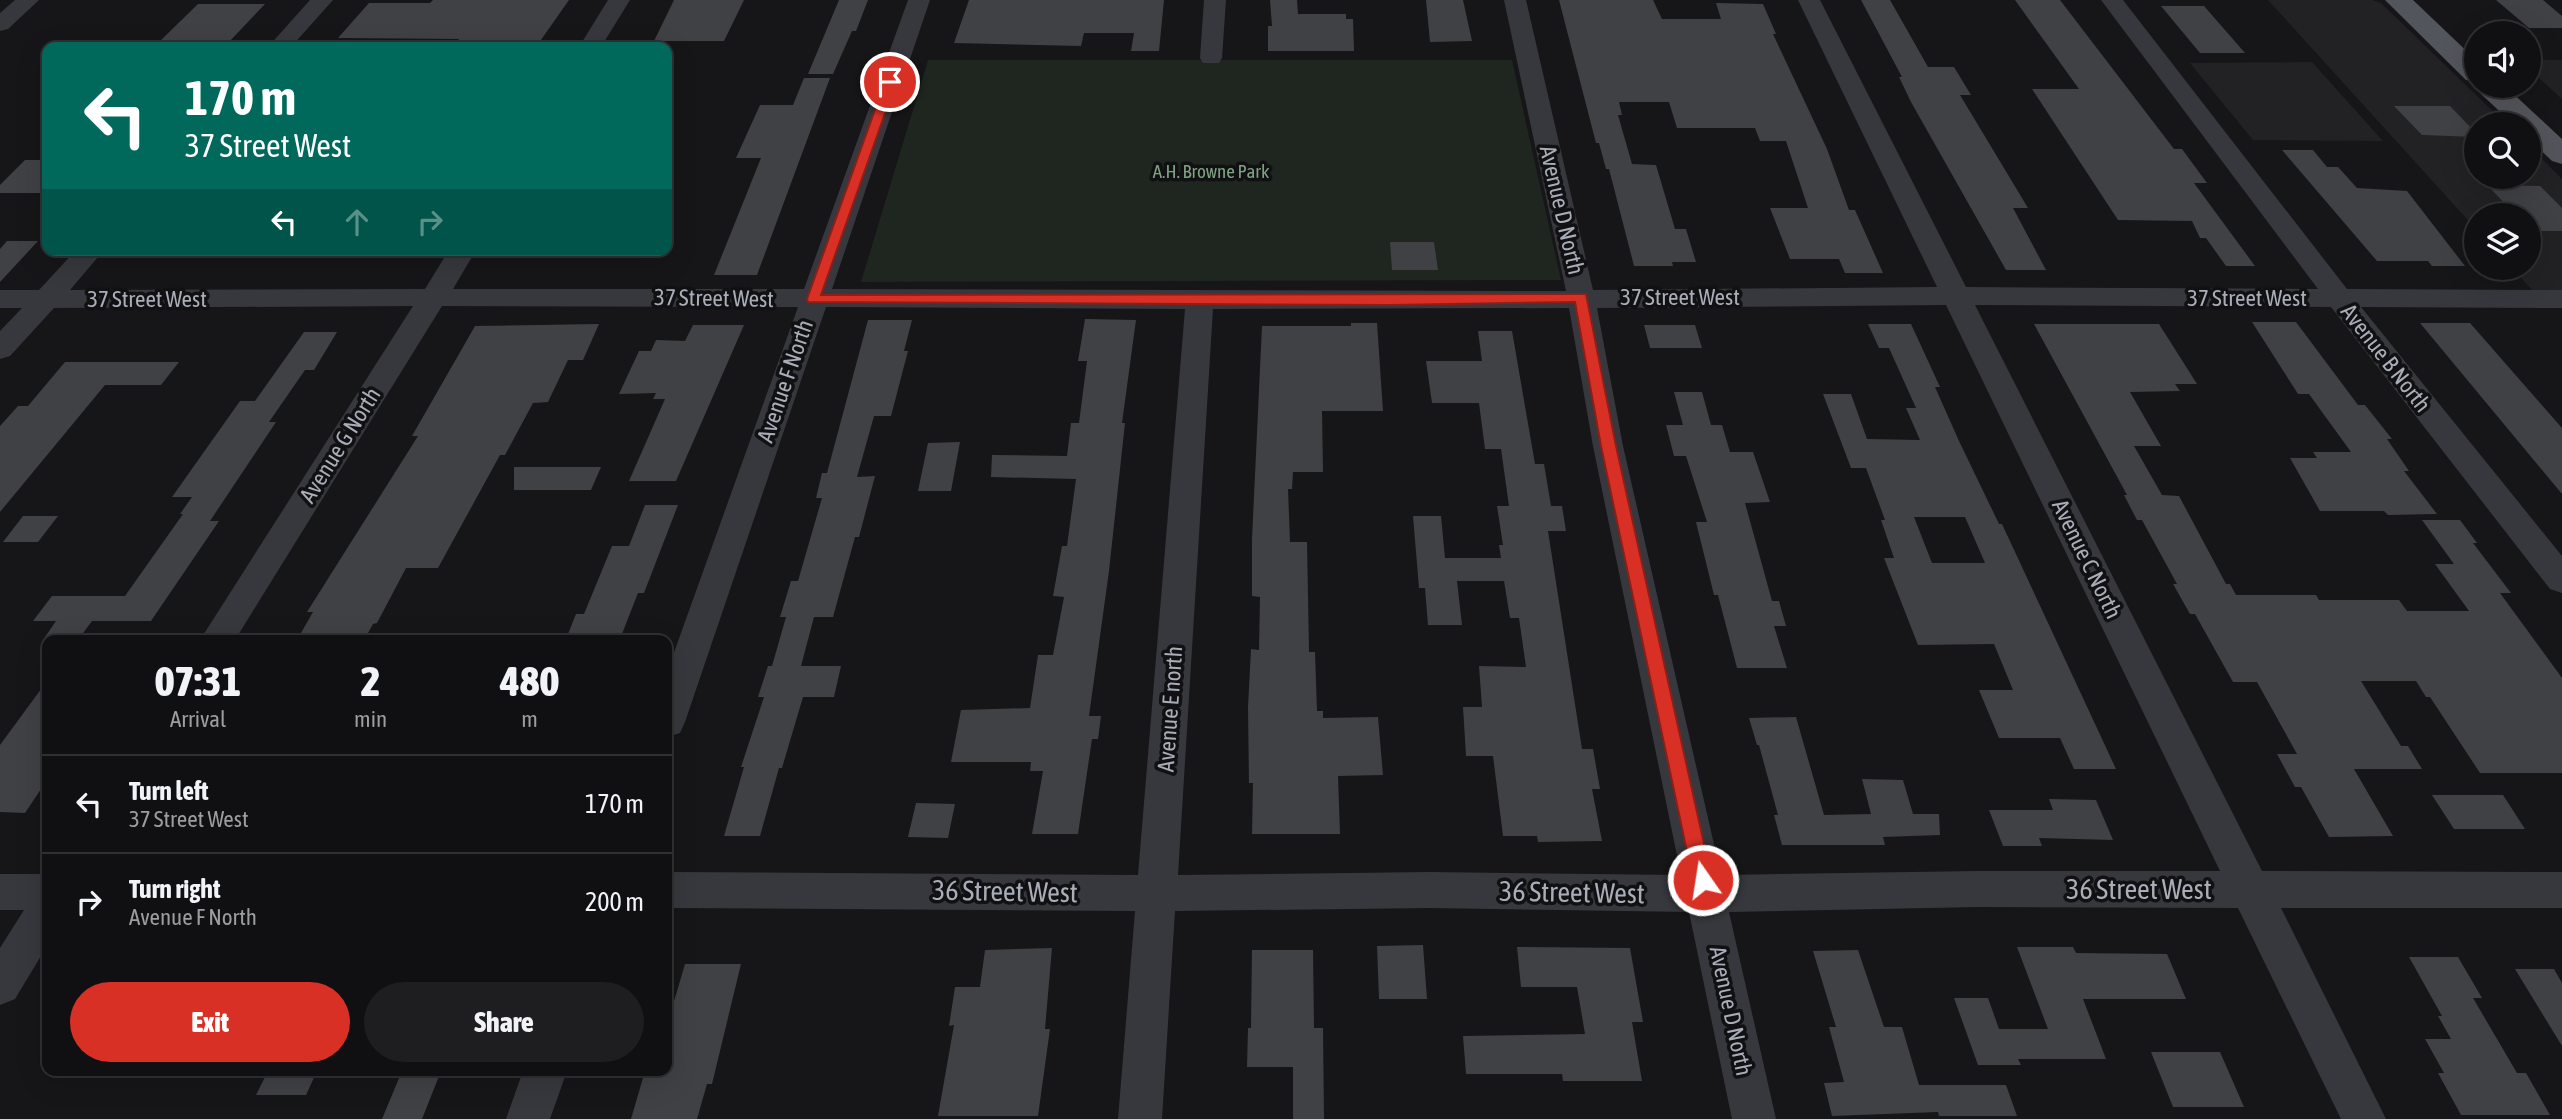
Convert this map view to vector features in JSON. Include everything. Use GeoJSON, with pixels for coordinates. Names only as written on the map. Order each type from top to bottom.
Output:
{"type":"FeatureCollection","features":[{"type":"Feature","properties":{"kind":"main road"},"geometry":{"type":"LineString","coordinates":[[2398,0],[2464,63]]}},
{"type":"Feature","properties":{"kind":"main road"},"geometry":{"type":"LineString","coordinates":[[2430,0],[2464,30]]}},
{"type":"Feature","properties":{"kind":"main road"},"geometry":{"type":"LineString","coordinates":[[2502,98],[2562,155]]}},
{"type":"Feature","properties":{"kind":"main road"},"geometry":{"type":"LineString","coordinates":[[2538,98],[2562,120]]}},
{"type":"Feature","properties":{"kind":"street"},"geometry":{"type":"LineString","coordinates":[[0,24],[28,0]]}},
{"type":"Feature","properties":{"kind":"street"},"geometry":{"type":"LineString","coordinates":[[284,42],[323,0]]}},
{"type":"Feature","properties":{"kind":"street"},"geometry":{"type":"LineString","coordinates":[[593,42],[619,0]]}},
{"type":"Feature","properties":{"kind":"street","name":"Avenue F North"},"geometry":{"type":"LineString","coordinates":[[672,708],[919,0]]}},
{"type":"Feature","properties":{"kind":"street"},"geometry":{"type":"LineString","coordinates":[[1211,58],[1215,0]]}},
{"type":"Feature","properties":{"kind":"street","name":"Avenue D North"},"geometry":{"type":"LineString","coordinates":[[1515,0],[1581,297],[1608,446],[1754,1119]]}},
{"type":"Feature","properties":{"kind":"street","name":"Avenue C North"},"geometry":{"type":"LineString","coordinates":[[1809,0],[2364,1119]]}},
{"type":"Feature","properties":{"kind":"street","name":"Avenue B North"},"geometry":{"type":"LineString","coordinates":[[2112,0],[2339,298],[2562,580]]}},
{"type":"Feature","properties":{"kind":"street"},"geometry":{"type":"LineString","coordinates":[[0,349],[85,256]]}},
{"type":"Feature","properties":{"kind":"street","name":"Avenue G North"},"geometry":{"type":"LineString","coordinates":[[220,635],[459,256]]}},
{"type":"Feature","properties":{"kind":"street","name":"37 Street West"},"geometry":{"type":"LineString","coordinates":[[0,299],[1389,301],[1581,297],[1958,296],[2562,299]]}},
{"type":"Feature","properties":{"kind":"street","name":"Avenue E north"},"geometry":{"type":"LineString","coordinates":[[1140,1119],[1200,299]]}},
{"type":"Feature","properties":{"kind":"street","name":"36 Street West"},"geometry":{"type":"LineString","coordinates":[[672,890],[1157,893],[1429,890],[1706,894],[1978,889],[2562,890]]}},
{"type":"Feature","properties":{"kind":"street"},"geometry":{"type":"LineString","coordinates":[[0,892],[42,892]]}},
{"type":"Feature","properties":{"kind":"street"},"geometry":{"type":"LineString","coordinates":[[0,985],[42,918]]}},
{"type":"Feature","properties":{"kind":"street"},"geometry":{"type":"LineString","coordinates":[[528,1119],[543,1076]]}},
{"type":"Feature","properties":{"kind":"shaded area"},"geometry":{"type":"Polygon","coordinates":[[[2268,0],[2372,0],[2381,3],[2464,83],[2464,98],[2479,98],[2494,112],[2464,112],[2464,189],[2541,189],[2541,158],[2562,179],[2562,291],[2533,291],[2523,280],[2541,280],[2541,203],[2464,203],[2464,216],[2268,0]]]}},
{"type":"Feature","properties":{"kind":"shaded area"},"geometry":{"type":"Polygon","coordinates":[[[2541,60],[2562,60],[2562,99],[2541,80],[2541,60]]]}},
{"type":"Feature","properties":{"kind":"shaded area"},"geometry":{"type":"Polygon","coordinates":[[[2312,62],[2383,141],[2253,140],[2190,63],[2312,62]]]}},
{"type":"Feature","properties":{"kind":"green space","name":"A.H. Browne Park"},"geometry":{"type":"Polygon","coordinates":[[[928,60],[1512,60],[1561,280],[861,282],[928,60]]]}},
{"type":"Feature","properties":{"kind":"building"},"geometry":{"type":"Polygon","coordinates":[[[433,0],[569,0],[540,42],[338,38],[369,3],[430,3],[433,0]]]}},
{"type":"Feature","properties":{"kind":"building"},"geometry":{"type":"Polygon","coordinates":[[[674,0],[744,0],[724,41],[654,41],[674,0]]]}},
{"type":"Feature","properties":{"kind":"building"},"geometry":{"type":"Polygon","coordinates":[[[839,0],[868,0],[856,31],[852,31],[833,74],[808,74],[839,0]]]}},
{"type":"Feature","properties":{"kind":"building"},"geometry":{"type":"Polygon","coordinates":[[[969,0],[1164,0],[1159,51],[1131,51],[1134,33],[1084,33],[1081,46],[954,43],[969,0]]]}},
{"type":"Feature","properties":{"kind":"building"},"geometry":{"type":"Polygon","coordinates":[[[1270,0],[1297,0],[1298,14],[1346,14],[1346,19],[1353,19],[1354,51],[1268,51],[1268,26],[1272,26],[1270,0]]]}},
{"type":"Feature","properties":{"kind":"building"},"geometry":{"type":"Polygon","coordinates":[[[1426,0],[1463,0],[1472,41],[1430,42],[1426,0]]]}},
{"type":"Feature","properties":{"kind":"building"},"geometry":{"type":"Polygon","coordinates":[[[1559,0],[1653,0],[1662,19],[1721,19],[1716,3],[1763,4],[1776,34],[1773,34],[1827,149],[1849,210],[1855,210],[1883,273],[1845,273],[1839,259],[1790,259],[1770,208],[1808,208],[1786,141],[1760,141],[1755,128],[1677,128],[1669,102],[1619,102],[1622,115],[1618,115],[1632,164],[1656,165],[1675,229],[1686,229],[1696,262],[1672,262],[1673,266],[1634,266],[1609,169],[1606,169],[1599,143],[1596,143],[1559,0]]]}},
{"type":"Feature","properties":{"kind":"building"},"geometry":{"type":"Polygon","coordinates":[[[1861,0],[1890,0],[1928,67],[1954,67],[1971,95],[1960,95],[2028,208],[2013,208],[2046,270],[2006,270],[1911,102],[1899,77],[1902,77],[1861,0]]]}},
{"type":"Feature","properties":{"kind":"building"},"geometry":{"type":"Polygon","coordinates":[[[2015,0],[2060,0],[2174,149],[2182,149],[2207,183],[2194,183],[2255,266],[2226,266],[2206,238],[2200,238],[2192,221],[2118,220],[2032,89],[2079,89],[2015,0]]]}},
{"type":"Feature","properties":{"kind":"building"},"geometry":{"type":"Polygon","coordinates":[[[2496,0],[2543,0],[2562,16],[2562,28],[2541,28],[2541,21],[2521,21],[2496,0]]]}},
{"type":"Feature","properties":{"kind":"building"},"geometry":{"type":"Polygon","coordinates":[[[198,4],[265,4],[229,42],[159,42],[198,4]]]}},
{"type":"Feature","properties":{"kind":"building"},"geometry":{"type":"Polygon","coordinates":[[[2161,6],[2204,6],[2245,53],[2200,53],[2161,6]]]}},
{"type":"Feature","properties":{"kind":"building"},"geometry":{"type":"Polygon","coordinates":[[[804,78],[830,78],[757,275],[714,275],[761,158],[736,158],[760,105],[793,105],[804,78]]]}},
{"type":"Feature","properties":{"kind":"building"},"geometry":{"type":"Polygon","coordinates":[[[2394,106],[2450,106],[2464,121],[2464,137],[2422,135],[2394,106]]]}},
{"type":"Feature","properties":{"kind":"building"},"geometry":{"type":"Polygon","coordinates":[[[2282,150],[2313,150],[2327,167],[2338,167],[2357,188],[2407,191],[2464,266],[2432,266],[2428,261],[2377,261],[2282,150]]]}},
{"type":"Feature","properties":{"kind":"building"},"geometry":{"type":"Polygon","coordinates":[[[25,160],[42,160],[42,193],[0,193],[0,185],[25,160]]]}},
{"type":"Feature","properties":{"kind":"building"},"geometry":{"type":"Polygon","coordinates":[[[2541,187],[2562,208],[2562,231],[2541,231],[2541,203],[2504,203],[2491,189],[2541,187]]]}},
{"type":"Feature","properties":{"kind":"building"},"geometry":{"type":"Polygon","coordinates":[[[7,241],[38,241],[0,282],[0,249],[7,241]]]}},
{"type":"Feature","properties":{"kind":"building"},"geometry":{"type":"Polygon","coordinates":[[[1390,242],[1434,242],[1438,270],[1392,270],[1390,242]]]}},
{"type":"Feature","properties":{"kind":"building"},"geometry":{"type":"Polygon","coordinates":[[[1085,319],[1136,320],[1122,423],[1125,423],[1109,571],[1089,716],[1101,716],[1098,739],[1092,739],[1078,834],[1032,834],[1043,771],[1030,771],[1031,762],[951,762],[961,710],[1030,708],[1038,655],[1053,655],[1064,597],[1053,596],[1062,546],[1067,546],[1076,479],[991,477],[992,455],[1067,456],[1071,423],[1079,423],[1087,361],[1078,361],[1085,319]]]}},
{"type":"Feature","properties":{"kind":"building"},"geometry":{"type":"Polygon","coordinates":[[[868,320],[912,320],[904,351],[908,351],[891,416],[874,416],[857,477],[875,476],[859,537],[855,537],[833,617],[814,617],[801,666],[841,666],[834,697],[803,697],[760,836],[724,836],[744,767],[741,767],[764,697],[758,697],[768,666],[772,666],[786,617],[780,617],[791,581],[798,581],[822,498],[816,498],[822,473],[827,473],[868,320]]]}},
{"type":"Feature","properties":{"kind":"building"},"geometry":{"type":"Polygon","coordinates":[[[2252,322],[2296,322],[2358,405],[2365,405],[2392,439],[2387,439],[2409,471],[2404,471],[2437,514],[2388,515],[2384,511],[2320,511],[2290,458],[2317,458],[2313,452],[2351,452],[2309,394],[2298,394],[2252,322]]]}},
{"type":"Feature","properties":{"kind":"building"},"geometry":{"type":"Polygon","coordinates":[[[1351,323],[1377,323],[1383,411],[1322,411],[1323,472],[1293,472],[1292,489],[1288,489],[1290,542],[1307,542],[1309,652],[1315,652],[1317,711],[1323,711],[1323,718],[1378,717],[1383,775],[1338,776],[1340,834],[1252,834],[1253,783],[1249,783],[1248,707],[1251,649],[1259,650],[1260,597],[1252,596],[1252,539],[1262,326],[1351,326],[1351,323]]]}},
{"type":"Feature","properties":{"kind":"building"},"geometry":{"type":"Polygon","coordinates":[[[2420,323],[2470,323],[2562,428],[2562,494],[2420,323]]]}},
{"type":"Feature","properties":{"kind":"building"},"geometry":{"type":"Polygon","coordinates":[[[599,324],[583,360],[568,360],[548,402],[533,403],[505,455],[500,455],[438,568],[406,568],[377,623],[373,624],[367,635],[300,635],[313,612],[307,612],[418,436],[412,436],[475,326],[599,324]]]}},
{"type":"Feature","properties":{"kind":"building"},"geometry":{"type":"Polygon","coordinates":[[[1868,324],[1911,324],[1940,387],[1935,387],[1959,441],[1999,524],[2002,524],[2116,769],[2074,769],[2060,738],[1999,738],[1979,690],[2013,690],[1994,644],[1918,645],[1884,558],[1894,558],[1881,520],[1885,520],[1866,468],[1851,468],[1823,394],[1851,394],[1867,439],[1920,440],[1906,408],[1916,408],[1889,348],[1879,348],[1868,324]],[[1914,517],[1932,563],[1985,563],[1965,517],[1914,517]]]}},
{"type":"Feature","properties":{"kind":"building"},"geometry":{"type":"Polygon","coordinates":[[[2034,324],[2159,324],[2197,384],[2175,384],[2180,391],[2130,392],[2161,446],[2134,446],[2162,495],[2179,496],[2226,584],[2230,584],[2236,595],[2316,595],[2319,600],[2399,600],[2407,611],[2469,611],[2435,564],[2454,564],[2422,520],[2460,520],[2477,543],[2473,543],[2511,593],[2500,593],[2562,678],[2562,773],[2480,773],[2430,697],[2426,697],[2416,681],[2361,681],[2401,746],[2408,746],[2422,769],[2354,769],[2393,836],[2329,837],[2301,787],[2295,787],[2277,754],[2297,754],[2257,682],[2233,682],[2195,614],[2190,614],[2173,584],[2177,584],[2142,520],[2137,520],[2124,495],[2127,495],[2034,324]]]}},
{"type":"Feature","properties":{"kind":"building"},"geometry":{"type":"Polygon","coordinates":[[[693,325],[744,325],[676,481],[629,481],[665,399],[653,399],[656,393],[619,394],[639,351],[651,351],[656,340],[685,341],[693,325]]]}},
{"type":"Feature","properties":{"kind":"building"},"geometry":{"type":"Polygon","coordinates":[[[1644,325],[1695,325],[1702,348],[1650,348],[1644,325]]]}},
{"type":"Feature","properties":{"kind":"building"},"geometry":{"type":"Polygon","coordinates":[[[1478,331],[1512,331],[1535,464],[1544,464],[1551,506],[1562,506],[1566,531],[1548,531],[1582,749],[1593,749],[1600,789],[1592,789],[1602,841],[1538,842],[1537,836],[1503,836],[1493,756],[1466,756],[1463,707],[1482,707],[1479,666],[1526,667],[1519,618],[1510,618],[1504,581],[1457,581],[1462,625],[1428,625],[1425,588],[1419,588],[1413,516],[1441,516],[1445,558],[1501,558],[1499,545],[1503,545],[1497,506],[1509,506],[1501,449],[1485,449],[1479,403],[1432,403],[1426,361],[1482,361],[1478,331]]]}},
{"type":"Feature","properties":{"kind":"building"},"geometry":{"type":"Polygon","coordinates":[[[304,332],[337,332],[314,370],[305,370],[269,422],[276,422],[210,521],[219,521],[151,621],[92,621],[82,635],[46,635],[56,621],[33,621],[52,596],[125,596],[192,497],[172,497],[240,401],[255,401],[304,332]]]}},
{"type":"Feature","properties":{"kind":"building"},"geometry":{"type":"Polygon","coordinates":[[[65,362],[179,362],[161,385],[105,385],[0,512],[0,426],[18,406],[28,406],[65,362]]]}},
{"type":"Feature","properties":{"kind":"building"},"geometry":{"type":"Polygon","coordinates":[[[1674,392],[1702,392],[1711,425],[1722,425],[1730,452],[1753,452],[1770,502],[1745,503],[1772,601],[1779,601],[1786,626],[1774,626],[1787,668],[1737,668],[1718,595],[1714,595],[1696,522],[1707,522],[1686,456],[1674,456],[1666,425],[1683,425],[1674,392]]]}},
{"type":"Feature","properties":{"kind":"building"},"geometry":{"type":"Polygon","coordinates":[[[960,442],[951,491],[918,491],[928,443],[960,442]]]}},
{"type":"Feature","properties":{"kind":"building"},"geometry":{"type":"Polygon","coordinates":[[[514,467],[601,467],[591,490],[514,490],[514,467]]]}},
{"type":"Feature","properties":{"kind":"building"},"geometry":{"type":"Polygon","coordinates":[[[645,505],[678,505],[644,593],[638,593],[622,635],[568,635],[576,614],[584,614],[612,546],[629,546],[645,505]]]}},
{"type":"Feature","properties":{"kind":"building"},"geometry":{"type":"Polygon","coordinates":[[[23,516],[58,516],[38,542],[3,542],[23,516]]]}},
{"type":"Feature","properties":{"kind":"building"},"geometry":{"type":"Polygon","coordinates":[[[42,688],[42,788],[25,813],[0,812],[0,745],[42,688]]]}},
{"type":"Feature","properties":{"kind":"building"},"geometry":{"type":"Polygon","coordinates":[[[1796,717],[1824,815],[1871,814],[1862,779],[1903,780],[1913,814],[1939,814],[1940,835],[1883,837],[1885,845],[1782,845],[1774,815],[1778,815],[1749,718],[1796,717]]]}},
{"type":"Feature","properties":{"kind":"building"},"geometry":{"type":"Polygon","coordinates":[[[2432,795],[2503,795],[2525,829],[2454,829],[2432,795]]]}},
{"type":"Feature","properties":{"kind":"building"},"geometry":{"type":"Polygon","coordinates":[[[2049,799],[2096,800],[2113,840],[2039,838],[2042,846],[2003,846],[1989,810],[2053,810],[2049,799]]]}},
{"type":"Feature","properties":{"kind":"building"},"geometry":{"type":"Polygon","coordinates":[[[916,803],[955,804],[948,838],[908,837],[916,803]]]}},
{"type":"Feature","properties":{"kind":"building"},"geometry":{"type":"Polygon","coordinates":[[[1423,945],[1427,999],[1379,999],[1377,946],[1423,945]]]}},
{"type":"Feature","properties":{"kind":"building"},"geometry":{"type":"Polygon","coordinates":[[[1517,947],[1630,948],[1643,1022],[1632,1022],[1642,1081],[1563,1081],[1562,1074],[1466,1074],[1463,1036],[1585,1034],[1577,987],[1521,987],[1517,947]]]}},
{"type":"Feature","properties":{"kind":"building"},"geometry":{"type":"Polygon","coordinates":[[[2017,947],[2073,947],[2076,953],[2167,954],[2186,999],[2083,999],[2106,1059],[2018,1059],[2021,1065],[1978,1065],[1954,998],[1988,998],[1999,1029],[2048,1029],[2017,947]]]}},
{"type":"Feature","properties":{"kind":"building"},"geometry":{"type":"Polygon","coordinates":[[[1052,948],[1045,1029],[1050,1029],[1038,1116],[938,1116],[954,1025],[949,1026],[955,987],[980,987],[985,950],[1052,948]]]}},
{"type":"Feature","properties":{"kind":"building"},"geometry":{"type":"Polygon","coordinates":[[[1252,950],[1313,950],[1314,1028],[1323,1028],[1324,1119],[1293,1119],[1293,1067],[1247,1067],[1248,1028],[1251,1028],[1252,950]]]}},
{"type":"Feature","properties":{"kind":"building"},"geometry":{"type":"Polygon","coordinates":[[[1858,950],[1884,1027],[1902,1027],[1919,1085],[2006,1085],[2017,1116],[1939,1116],[1938,1112],[1832,1116],[1824,1083],[1844,1082],[1829,1027],[1836,1027],[1813,951],[1858,950]]]}},
{"type":"Feature","properties":{"kind":"building"},"geometry":{"type":"Polygon","coordinates":[[[2409,957],[2458,957],[2482,998],[2473,998],[2517,1073],[2526,1073],[2550,1115],[2461,1115],[2438,1073],[2444,1073],[2425,1039],[2451,1039],[2438,1016],[2442,1016],[2409,957]]]}},
{"type":"Feature","properties":{"kind":"building"},"geometry":{"type":"Polygon","coordinates":[[[685,964],[741,964],[712,1084],[707,1084],[697,1119],[631,1119],[644,1076],[672,1076],[672,1008],[685,964]]]}},
{"type":"Feature","properties":{"kind":"building"},"geometry":{"type":"Polygon","coordinates":[[[2515,969],[2554,969],[2562,983],[2562,1046],[2515,969]]]}},
{"type":"Feature","properties":{"kind":"building"},"geometry":{"type":"Polygon","coordinates":[[[2151,1052],[2220,1052],[2244,1107],[2173,1107],[2151,1052]]]}},
{"type":"Feature","properties":{"kind":"building"},"geometry":{"type":"Polygon","coordinates":[[[266,1076],[315,1076],[306,1095],[256,1095],[266,1076]]]}},
{"type":"Feature","properties":{"kind":"building"},"geometry":{"type":"Polygon","coordinates":[[[400,1076],[439,1076],[422,1119],[382,1119],[400,1076]]]}},
{"type":"Feature","properties":{"kind":"route"},"geometry":{"type":"LineString","coordinates":[[890,82],[813,299],[1389,301],[1581,297],[1608,446],[1703,880]]}}]}
